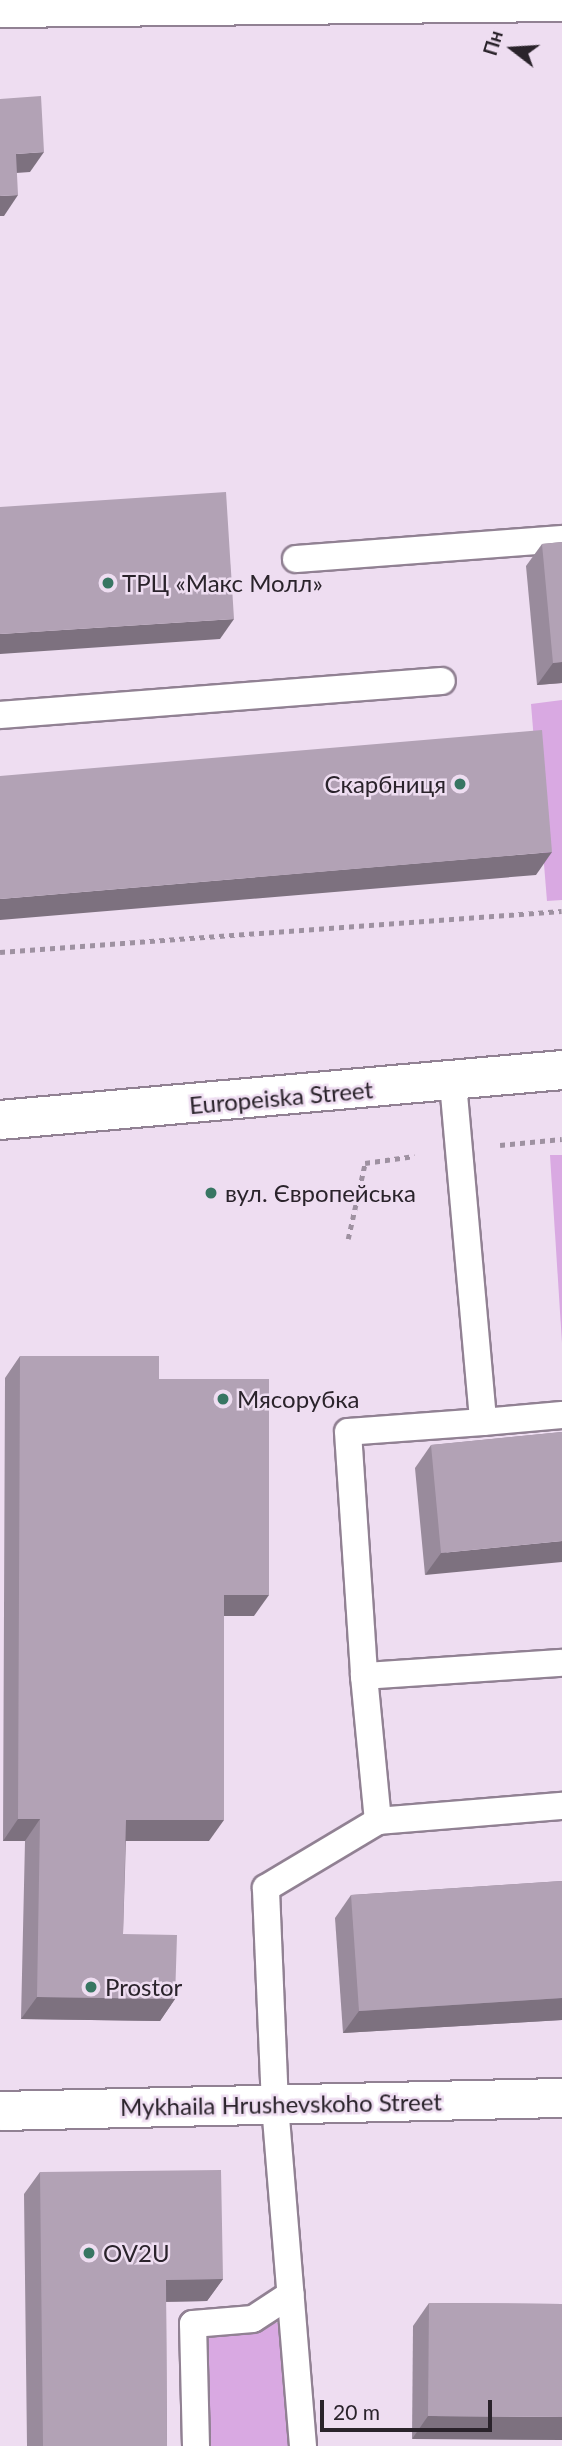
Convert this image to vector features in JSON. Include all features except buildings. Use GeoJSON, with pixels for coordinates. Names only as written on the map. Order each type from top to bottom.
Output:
{"type":"FeatureCollection","features":[{"type":"Feature","properties":{"kind":"street"},"geometry":{"type":"LineString","coordinates":[[0,8],[562,2]]}},
{"type":"Feature","properties":{"kind":"street","name":"Europeiska Street"},"geometry":{"type":"LineString","coordinates":[[0,1120],[453,1083],[562,1070]]}},
{"type":"Feature","properties":{"kind":"street","name":"Mykhaila Hrushevskoho Street"},"geometry":{"type":"LineString","coordinates":[[0,2110],[562,2098]]}},
{"type":"Feature","properties":{"kind":"lane"},"geometry":{"type":"LineString","coordinates":[[296,559],[562,539]]}},
{"type":"Feature","properties":{"kind":"lane"},"geometry":{"type":"LineString","coordinates":[[0,715],[442,681]]}},
{"type":"Feature","properties":{"kind":"lane"},"geometry":{"type":"LineString","coordinates":[[453,1083],[483,1422]]}},
{"type":"Feature","properties":{"kind":"lane"},"geometry":{"type":"LineString","coordinates":[[378,1821],[348,1432],[562,1415]]}},
{"type":"Feature","properties":{"kind":"lane"},"geometry":{"type":"LineString","coordinates":[[365,1676],[562,1663]]}},
{"type":"Feature","properties":{"kind":"lane"},"geometry":{"type":"LineString","coordinates":[[303,2446],[275,2105],[266,1888],[378,1821],[562,1805]]}},
{"type":"Feature","properties":{"kind":"lane"},"geometry":{"type":"LineString","coordinates":[[196,2446],[193,2324],[253,2319],[291,2294]]}},
{"type":"Feature","properties":{"kind":"path"},"geometry":{"type":"LineString","coordinates":[[0,952],[562,911]]}},
{"type":"Feature","properties":{"kind":"shaded area"},"geometry":{"type":"Polygon","coordinates":[[[562,700],[562,900],[547,901],[531,704],[562,700]]]}},
{"type":"Feature","properties":{"kind":"shaded area"},"geometry":{"type":"Polygon","coordinates":[[[550,1155],[562,1155],[562,1343],[550,1155]]]}},
{"type":"Feature","properties":{"kind":"shaded area"},"geometry":{"type":"Polygon","coordinates":[[[289,2322],[297,2446],[200,2446],[197,2328],[289,2322]]]}},
{"type":"Feature","properties":{"kind":"place","name":"ТРЦ «Макс Молл»"},"geometry":{"type":"Point","coordinates":[108,583]}},
{"type":"Feature","properties":{"kind":"place","name":"Скарбниця"},"geometry":{"type":"Point","coordinates":[460,784]}},
{"type":"Feature","properties":{"kind":"place","name":"вул. Європейська"},"geometry":{"type":"Point","coordinates":[211,1193]}},
{"type":"Feature","properties":{"kind":"place","name":"Мясорубка"},"geometry":{"type":"Point","coordinates":[223,1399]}},
{"type":"Feature","properties":{"kind":"place","name":"Prostor"},"geometry":{"type":"Point","coordinates":[91,1987]}},
{"type":"Feature","properties":{"kind":"place","name":"OV2U"},"geometry":{"type":"Point","coordinates":[89,2253]}}]}
